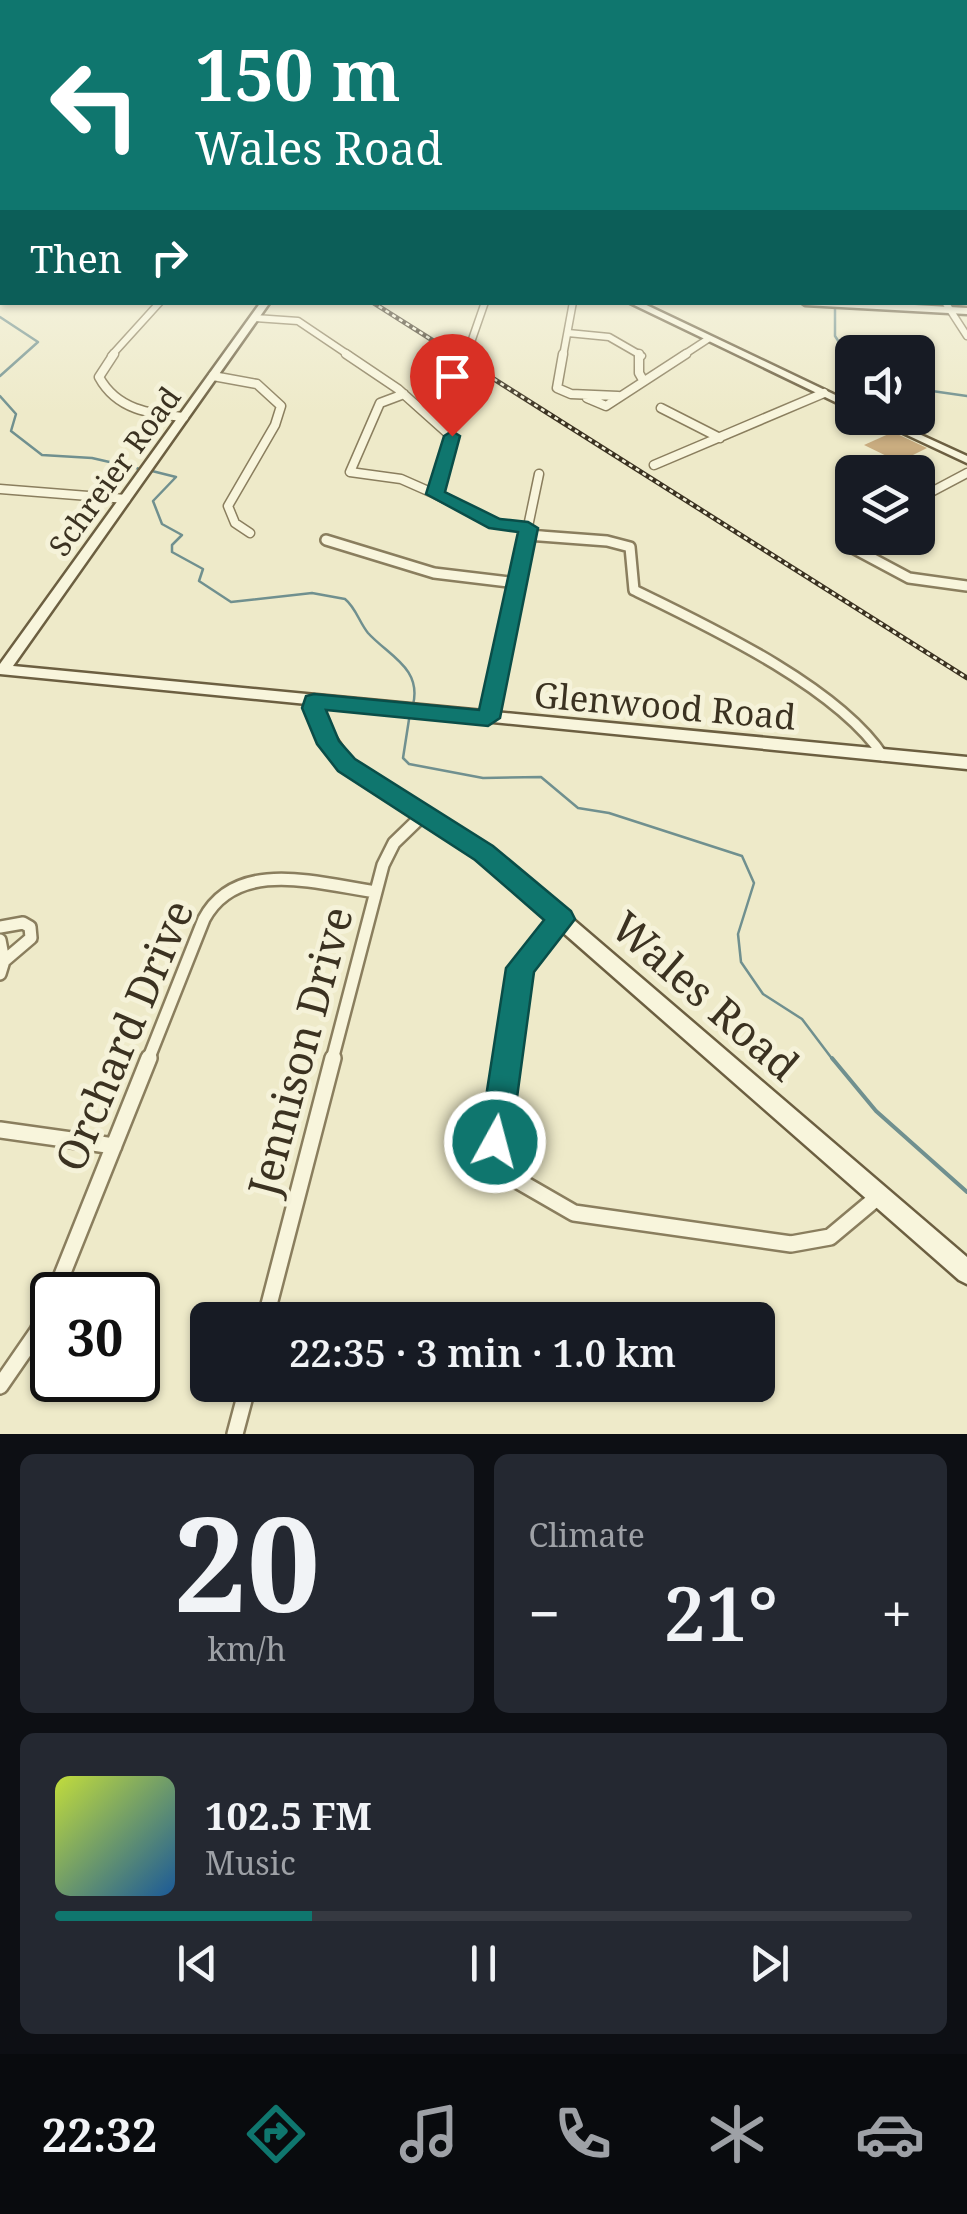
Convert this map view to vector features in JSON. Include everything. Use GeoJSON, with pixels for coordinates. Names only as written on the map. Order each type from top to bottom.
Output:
{"type":"FeatureCollection","features":[{"type":"Feature","properties":{"kind":"street"},"geometry":{"type":"LineString","coordinates":[[157,305],[107,361],[99,377],[113,397],[129,406],[184,416]]}},
{"type":"Feature","properties":{"kind":"street","name":"Schreier Road"},"geometry":{"type":"LineString","coordinates":[[1,670],[264,305]]}},
{"type":"Feature","properties":{"kind":"street"},"geometry":{"type":"LineString","coordinates":[[469,348],[484,305]]}},
{"type":"Feature","properties":{"kind":"street"},"geometry":{"type":"LineString","coordinates":[[573,305],[556,388],[618,396]]}},
{"type":"Feature","properties":{"kind":"street"},"geometry":{"type":"LineString","coordinates":[[639,305],[835,399]]}},
{"type":"Feature","properties":{"kind":"street"},"geometry":{"type":"LineString","coordinates":[[912,305],[947,306],[967,312]]}},
{"type":"Feature","properties":{"kind":"street"},"geometry":{"type":"LineString","coordinates":[[947,306],[967,336]]}},
{"type":"Feature","properties":{"kind":"street"},"geometry":{"type":"LineString","coordinates":[[255,318],[298,321],[404,394],[454,439],[435,494]]}},
{"type":"Feature","properties":{"kind":"street"},"geometry":{"type":"LineString","coordinates":[[568,333],[609,338],[664,366]]}},
{"type":"Feature","properties":{"kind":"street"},"geometry":{"type":"LineString","coordinates":[[582,394],[606,406],[708,339]]}},
{"type":"Feature","properties":{"kind":"street"},"geometry":{"type":"LineString","coordinates":[[642,355],[639,373],[643,380]]}},
{"type":"Feature","properties":{"kind":"street"},"geometry":{"type":"LineString","coordinates":[[213,376],[258,384],[282,406],[276,425],[228,506],[235,522],[250,532]]}},
{"type":"Feature","properties":{"kind":"street"},"geometry":{"type":"LineString","coordinates":[[404,394],[380,403],[350,472],[401,480],[496,524],[630,547],[634,590],[737,641],[861,729],[880,746],[882,756]]}},
{"type":"Feature","properties":{"kind":"street"},"geometry":{"type":"LineString","coordinates":[[654,465],[824,394]]}},
{"type":"Feature","properties":{"kind":"street"},"geometry":{"type":"LineString","coordinates":[[661,408],[720,438]]}},
{"type":"Feature","properties":{"kind":"street"},"geometry":{"type":"LineString","coordinates":[[913,435],[967,460]]}},
{"type":"Feature","properties":{"kind":"street"},"geometry":{"type":"LineString","coordinates":[[488,718],[539,474]]}},
{"type":"Feature","properties":{"kind":"street"},"geometry":{"type":"LineString","coordinates":[[935,490],[967,474]]}},
{"type":"Feature","properties":{"kind":"street"},"geometry":{"type":"LineString","coordinates":[[0,489],[126,498]]}},
{"type":"Feature","properties":{"kind":"street"},"geometry":{"type":"LineString","coordinates":[[326,540],[434,573],[517,583]]}},
{"type":"Feature","properties":{"kind":"street"},"geometry":{"type":"LineString","coordinates":[[865,555],[898,574],[967,586]]}},
{"type":"Feature","properties":{"kind":"street","name":"Glenwood Road"},"geometry":{"type":"LineString","coordinates":[[1,670],[967,763]]}},
{"type":"Feature","properties":{"kind":"street","name":"Wales Road"},"geometry":{"type":"LineString","coordinates":[[314,702],[323,733],[346,765],[484,853],[967,1272]]}},
{"type":"Feature","properties":{"kind":"street","name":"Jennison Drive"},"geometry":{"type":"LineString","coordinates":[[270,1302],[388,854],[424,814]]}},
{"type":"Feature","properties":{"kind":"street","name":"Orchard Drive"},"geometry":{"type":"LineString","coordinates":[[63,1272],[195,941],[219,896],[236,885],[261,880],[376,892]]}},
{"type":"Feature","properties":{"kind":"street"},"geometry":{"type":"LineString","coordinates":[[562,919],[520,968],[495,1142],[515,1179],[574,1213],[792,1244],[830,1237],[879,1195]]}},
{"type":"Feature","properties":{"kind":"street"},"geometry":{"type":"LineString","coordinates":[[0,927],[14,923],[30,928],[31,938],[2,968]]}},
{"type":"Feature","properties":{"kind":"street"},"geometry":{"type":"LineString","coordinates":[[0,940],[2,968]]}},
{"type":"Feature","properties":{"kind":"street"},"geometry":{"type":"LineString","coordinates":[[0,1130],[114,1146]]}},
{"type":"Feature","properties":{"kind":"street","name":"Orchard Drive"},"geometry":{"type":"LineString","coordinates":[[0,1386],[30,1343]]}},
{"type":"Feature","properties":{"kind":"street"},"geometry":{"type":"LineString","coordinates":[[235,1434],[243,1402]]}},
{"type":"Feature","properties":{"kind":"building"},"geometry":{"type":"Polygon","coordinates":[[[886,435],[899,435],[927,448],[913,455],[885,455],[864,445],[886,435]]]}},
{"type":"Feature","properties":{"kind":"waterway"},"geometry":{"type":"LineString","coordinates":[[835,306],[835,335]]}},
{"type":"Feature","properties":{"kind":"waterway"},"geometry":{"type":"LineString","coordinates":[[0,317],[38,342],[0,376]]}},
{"type":"Feature","properties":{"kind":"waterway"},"geometry":{"type":"LineString","coordinates":[[935,391],[967,396]]}},
{"type":"Feature","properties":{"kind":"waterway"},"geometry":{"type":"LineString","coordinates":[[0,396],[16,414],[11,431],[42,455],[92,458],[140,469]]}},
{"type":"Feature","properties":{"kind":"waterway"},"geometry":{"type":"LineString","coordinates":[[148,470],[176,477],[153,501],[162,524],[182,535],[172,545],[172,552],[203,569],[199,581],[231,602],[312,593],[345,599],[368,633],[408,672],[415,692],[413,705]]}},
{"type":"Feature","properties":{"kind":"waterway"},"geometry":{"type":"LineString","coordinates":[[410,713],[403,758],[409,764],[483,778],[541,777],[578,808],[609,813],[742,856],[754,883],[738,934],[741,962],[763,994],[802,1019],[833,1060]]}},
{"type":"Feature","properties":{"kind":"waterway"},"geometry":{"type":"LineString","coordinates":[[832,1058],[876,1111],[967,1192]]}},
{"type":"Feature","properties":{"kind":"railway"},"geometry":{"type":"LineString","coordinates":[[377,305],[967,678]]}},
{"type":"Feature","properties":{"kind":"route"},"geometry":{"type":"LineString","coordinates":[[452,436],[435,494],[496,524],[528,528],[488,718],[314,702],[314,708],[329,744],[346,765],[456,833],[562,919],[520,968],[495,1142]]}}]}
